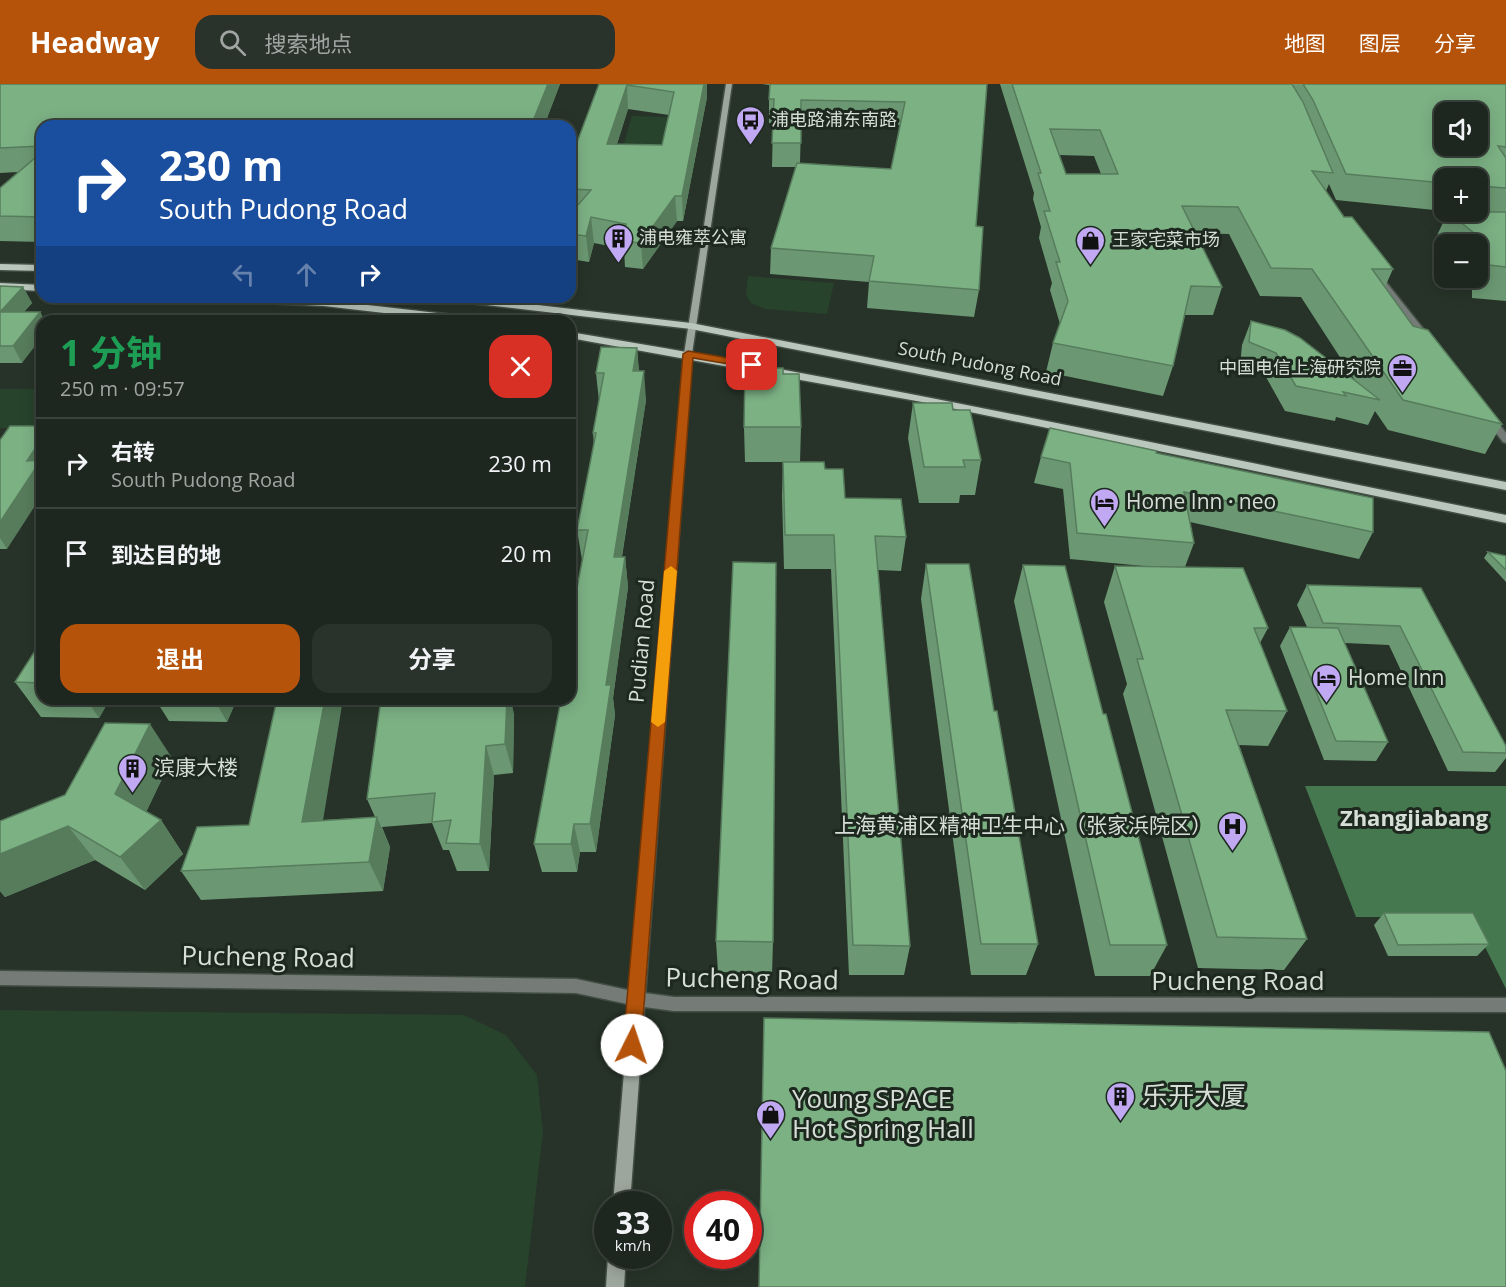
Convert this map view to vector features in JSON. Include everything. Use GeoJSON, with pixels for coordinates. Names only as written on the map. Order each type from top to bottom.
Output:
{"type":"FeatureCollection","features":[{"type":"Feature","properties":{"kind":"main road"},"geometry":{"type":"LineString","coordinates":[[0,267],[36,268]]}},
{"type":"Feature","properties":{"kind":"main road"},"geometry":{"type":"LineString","coordinates":[[0,286],[36,288]]}},
{"type":"Feature","properties":{"kind":"main road"},"geometry":{"type":"LineString","coordinates":[[324,303],[429,315]]}},
{"type":"Feature","properties":{"kind":"main road","name":"South Pudong Road"},"geometry":{"type":"LineString","coordinates":[[494,303],[691,326],[1506,486]]}},
{"type":"Feature","properties":{"kind":"main road"},"geometry":{"type":"LineString","coordinates":[[576,336],[901,393],[1506,519]]}},
{"type":"Feature","properties":{"kind":"street","name":"Pudian Road"},"geometry":{"type":"LineString","coordinates":[[622,1191],[635,1000],[688,354],[729,84]]}},
{"type":"Feature","properties":{"kind":"street"},"geometry":{"type":"LineString","coordinates":[[1368,266],[1431,343]]}},
{"type":"Feature","properties":{"kind":"street"},"geometry":{"type":"LineString","coordinates":[[1484,411],[1506,440]]}},
{"type":"Feature","properties":{"kind":"street","name":"Pucheng Road"},"geometry":{"type":"LineString","coordinates":[[0,978],[576,987],[609,991],[635,1000],[674,1004],[1506,1005]]}},
{"type":"Feature","properties":{"kind":"street"},"geometry":{"type":"LineString","coordinates":[[615,1287],[616,1269]]}},
{"type":"Feature","properties":{"kind":"green space"},"geometry":{"type":"Polygon","coordinates":[[[632,116],[669,117],[656,168],[617,167],[632,116]]]}},
{"type":"Feature","properties":{"kind":"green space"},"geometry":{"type":"Polygon","coordinates":[[[748,276],[834,283],[827,314],[765,309],[751,303],[746,295],[748,276]]]}},
{"type":"Feature","properties":{"kind":"green space"},"geometry":{"type":"Polygon","coordinates":[[[0,389],[36,389],[36,428],[0,428],[0,389]]]}},
{"type":"Feature","properties":{"kind":"green space"},"geometry":{"type":"Polygon","coordinates":[[[1305,786],[1506,786],[1506,989],[1470,917],[1356,917],[1305,786]]]}},
{"type":"Feature","properties":{"kind":"green space"},"geometry":{"type":"Polygon","coordinates":[[[0,1010],[464,1015],[506,1035],[537,1075],[543,1132],[525,1287],[0,1287],[0,1010]]]}},
{"type":"Feature","properties":{"kind":"building"},"geometry":{"type":"Polygon","coordinates":[[[0,84],[548,84],[533,120],[36,120],[36,146],[0,148],[0,84]]]}},
{"type":"Feature","properties":{"kind":"building"},"geometry":{"type":"Polygon","coordinates":[[[599,84],[704,84],[682,196],[675,196],[641,243],[623,241],[626,224],[591,217],[586,236],[576,235],[576,207],[591,190],[576,189],[576,145],[599,84]],[[627,85],[607,144],[662,145],[674,92],[627,85]]]}},
{"type":"Feature","properties":{"kind":"building"},"geometry":{"type":"Polygon","coordinates":[[[770,84],[987,84],[976,226],[983,227],[979,290],[869,281],[874,256],[771,248],[797,163],[891,169],[905,102],[801,100],[801,143],[772,143],[774,99],[769,99],[770,84]]]}},
{"type":"Feature","properties":{"kind":"building"},"geometry":{"type":"Polygon","coordinates":[[[1012,84],[1292,84],[1303,102],[1333,173],[1312,171],[1344,217],[1352,217],[1393,269],[1372,269],[1413,326],[1428,330],[1502,424],[1403,400],[1312,269],[1271,268],[1238,207],[1182,206],[1222,287],[1191,286],[1173,366],[1053,343],[1068,301],[1056,262],[1060,262],[1044,211],[1050,211],[1038,173],[1041,173],[1012,84]],[[1050,129],[1066,174],[1118,174],[1100,130],[1050,129]]]}},
{"type":"Feature","properties":{"kind":"building"},"geometry":{"type":"Polygon","coordinates":[[[1303,84],[1506,84],[1506,147],[1498,146],[1506,158],[1506,188],[1488,187],[1488,168],[1434,168],[1434,182],[1346,174],[1313,100],[1303,84]]]}},
{"type":"Feature","properties":{"kind":"building"},"geometry":{"type":"Polygon","coordinates":[[[36,157],[36,217],[0,216],[0,188],[36,157]]]}},
{"type":"Feature","properties":{"kind":"building"},"geometry":{"type":"Polygon","coordinates":[[[1488,212],[1506,212],[1506,267],[1489,265],[1488,234],[1475,234],[1460,222],[1488,222],[1488,212]]]}},
{"type":"Feature","properties":{"kind":"building"},"geometry":{"type":"Polygon","coordinates":[[[0,286],[23,287],[0,312],[0,286]]]}},
{"type":"Feature","properties":{"kind":"building"},"geometry":{"type":"Polygon","coordinates":[[[0,312],[40,312],[13,346],[0,346],[0,312]]]}},
{"type":"Feature","properties":{"kind":"building"},"geometry":{"type":"Polygon","coordinates":[[[1251,321],[1285,330],[1300,338],[1380,400],[1343,392],[1346,396],[1296,386],[1276,353],[1249,342],[1251,321]]]}},
{"type":"Feature","properties":{"kind":"building"},"geometry":{"type":"Polygon","coordinates":[[[601,347],[637,348],[633,371],[644,371],[614,557],[625,557],[606,685],[611,685],[590,824],[574,824],[571,844],[534,844],[560,705],[576,705],[576,593],[588,530],[577,530],[596,433],[593,433],[604,373],[596,373],[601,347]]]}},
{"type":"Feature","properties":{"kind":"building"},"geometry":{"type":"Polygon","coordinates":[[[745,368],[783,368],[783,374],[799,374],[801,427],[744,427],[745,368]]]}},
{"type":"Feature","properties":{"kind":"building"},"geometry":{"type":"Polygon","coordinates":[[[913,403],[952,403],[953,410],[970,410],[981,460],[963,460],[965,467],[924,467],[913,403]]]}},
{"type":"Feature","properties":{"kind":"building"},"geometry":{"type":"Polygon","coordinates":[[[10,426],[36,426],[36,447],[27,461],[36,460],[36,468],[0,522],[0,440],[10,426]]]}},
{"type":"Feature","properties":{"kind":"building"},"geometry":{"type":"Polygon","coordinates":[[[1050,428],[1157,451],[1156,453],[1373,498],[1373,532],[1184,492],[1194,543],[1077,533],[1070,463],[1041,457],[1050,428]]]}},
{"type":"Feature","properties":{"kind":"building"},"geometry":{"type":"Polygon","coordinates":[[[783,462],[824,462],[825,469],[843,469],[845,498],[901,499],[906,537],[875,536],[910,946],[853,945],[834,535],[785,535],[783,462]]]}},
{"type":"Feature","properties":{"kind":"building"},"geometry":{"type":"Polygon","coordinates":[[[1488,552],[1506,556],[1506,570],[1488,552]]]}},
{"type":"Feature","properties":{"kind":"building"},"geometry":{"type":"Polygon","coordinates":[[[733,562],[776,563],[773,942],[716,941],[733,562]]]}},
{"type":"Feature","properties":{"kind":"building"},"geometry":{"type":"Polygon","coordinates":[[[926,564],[969,564],[1038,944],[981,944],[926,564]]]}},
{"type":"Feature","properties":{"kind":"building"},"geometry":{"type":"Polygon","coordinates":[[[1023,565],[1065,566],[1167,945],[1110,945],[1023,565]]]}},
{"type":"Feature","properties":{"kind":"building"},"geometry":{"type":"Polygon","coordinates":[[[1115,566],[1243,568],[1268,628],[1254,628],[1287,711],[1226,710],[1307,939],[1217,937],[1137,659],[1143,659],[1115,566]]]}},
{"type":"Feature","properties":{"kind":"building"},"geometry":{"type":"Polygon","coordinates":[[[1307,585],[1421,588],[1506,746],[1506,753],[1463,752],[1400,626],[1323,623],[1307,585]]]}},
{"type":"Feature","properties":{"kind":"building"},"geometry":{"type":"Polygon","coordinates":[[[1290,627],[1338,628],[1388,742],[1336,741],[1290,627]]]}},
{"type":"Feature","properties":{"kind":"building"},"geometry":{"type":"Polygon","coordinates":[[[36,649],[36,683],[15,682],[36,649]]]}},
{"type":"Feature","properties":{"kind":"building"},"geometry":{"type":"Polygon","coordinates":[[[276,705],[324,705],[302,822],[377,817],[369,862],[181,871],[197,827],[249,825],[276,705]]]}},
{"type":"Feature","properties":{"kind":"building"},"geometry":{"type":"Polygon","coordinates":[[[380,705],[507,705],[505,744],[486,746],[480,844],[446,843],[451,820],[432,822],[435,793],[367,799],[380,705]]]}},
{"type":"Feature","properties":{"kind":"building"},"geometry":{"type":"Polygon","coordinates":[[[105,723],[150,724],[115,794],[161,820],[120,857],[68,826],[0,854],[0,821],[65,795],[105,723]]]}},
{"type":"Feature","properties":{"kind":"building"},"geometry":{"type":"Polygon","coordinates":[[[1384,913],[1473,913],[1489,944],[1398,945],[1384,913]]]}},
{"type":"Feature","properties":{"kind":"building","name":"乐开大厦"},"geometry":{"type":"Polygon","coordinates":[[[764,1018],[1489,1032],[1506,1071],[1506,1287],[759,1287],[759,1269],[762,1269],[761,1191],[764,1018]]]}},
{"type":"Feature","properties":{"kind":"slow traffic"},"geometry":{"type":"LineString","coordinates":[[658,722],[671,571]]}},
{"type":"Feature","properties":{"kind":"place","name":"浦电路浦东南路"},"geometry":{"type":"Point","coordinates":[750,146]}},
{"type":"Feature","properties":{"kind":"place","name":"浦电雍萃公寓"},"geometry":{"type":"Point","coordinates":[618,264]}},
{"type":"Feature","properties":{"kind":"place","name":"王家宅菜市场"},"geometry":{"type":"Point","coordinates":[1091,266]}},
{"type":"Feature","properties":{"kind":"place","name":"中国电信上海研究院"},"geometry":{"type":"Point","coordinates":[1402,394]}},
{"type":"Feature","properties":{"kind":"place","name":"Home Inn · neo"},"geometry":{"type":"Point","coordinates":[1105,528]}},
{"type":"Feature","properties":{"kind":"place","name":"Home Inn"},"geometry":{"type":"Point","coordinates":[1327,704]}},
{"type":"Feature","properties":{"kind":"place","name":"滨康大楼"},"geometry":{"type":"Point","coordinates":[133,794]}},
{"type":"Feature","properties":{"kind":"place","name":"上海黄浦区精神卫生中心（张家浜院区）"},"geometry":{"type":"Point","coordinates":[1233,852]}},
{"type":"Feature","properties":{"kind":"place","name":"乐开大厦"},"geometry":{"type":"Point","coordinates":[1121,1122]}},
{"type":"Feature","properties":{"kind":"place","name":"Young SPACE Hot Spring Hall"},"geometry":{"type":"Point","coordinates":[771,1140]}},
{"type":"Feature","properties":{"kind":"district","name":"Zhangjiabang"},"geometry":{"type":"Point","coordinates":[1414,818]}},
{"type":"Feature","properties":{"kind":"route"},"geometry":{"type":"LineString","coordinates":[[632,1045],[688,354],[752,365]]}}]}
